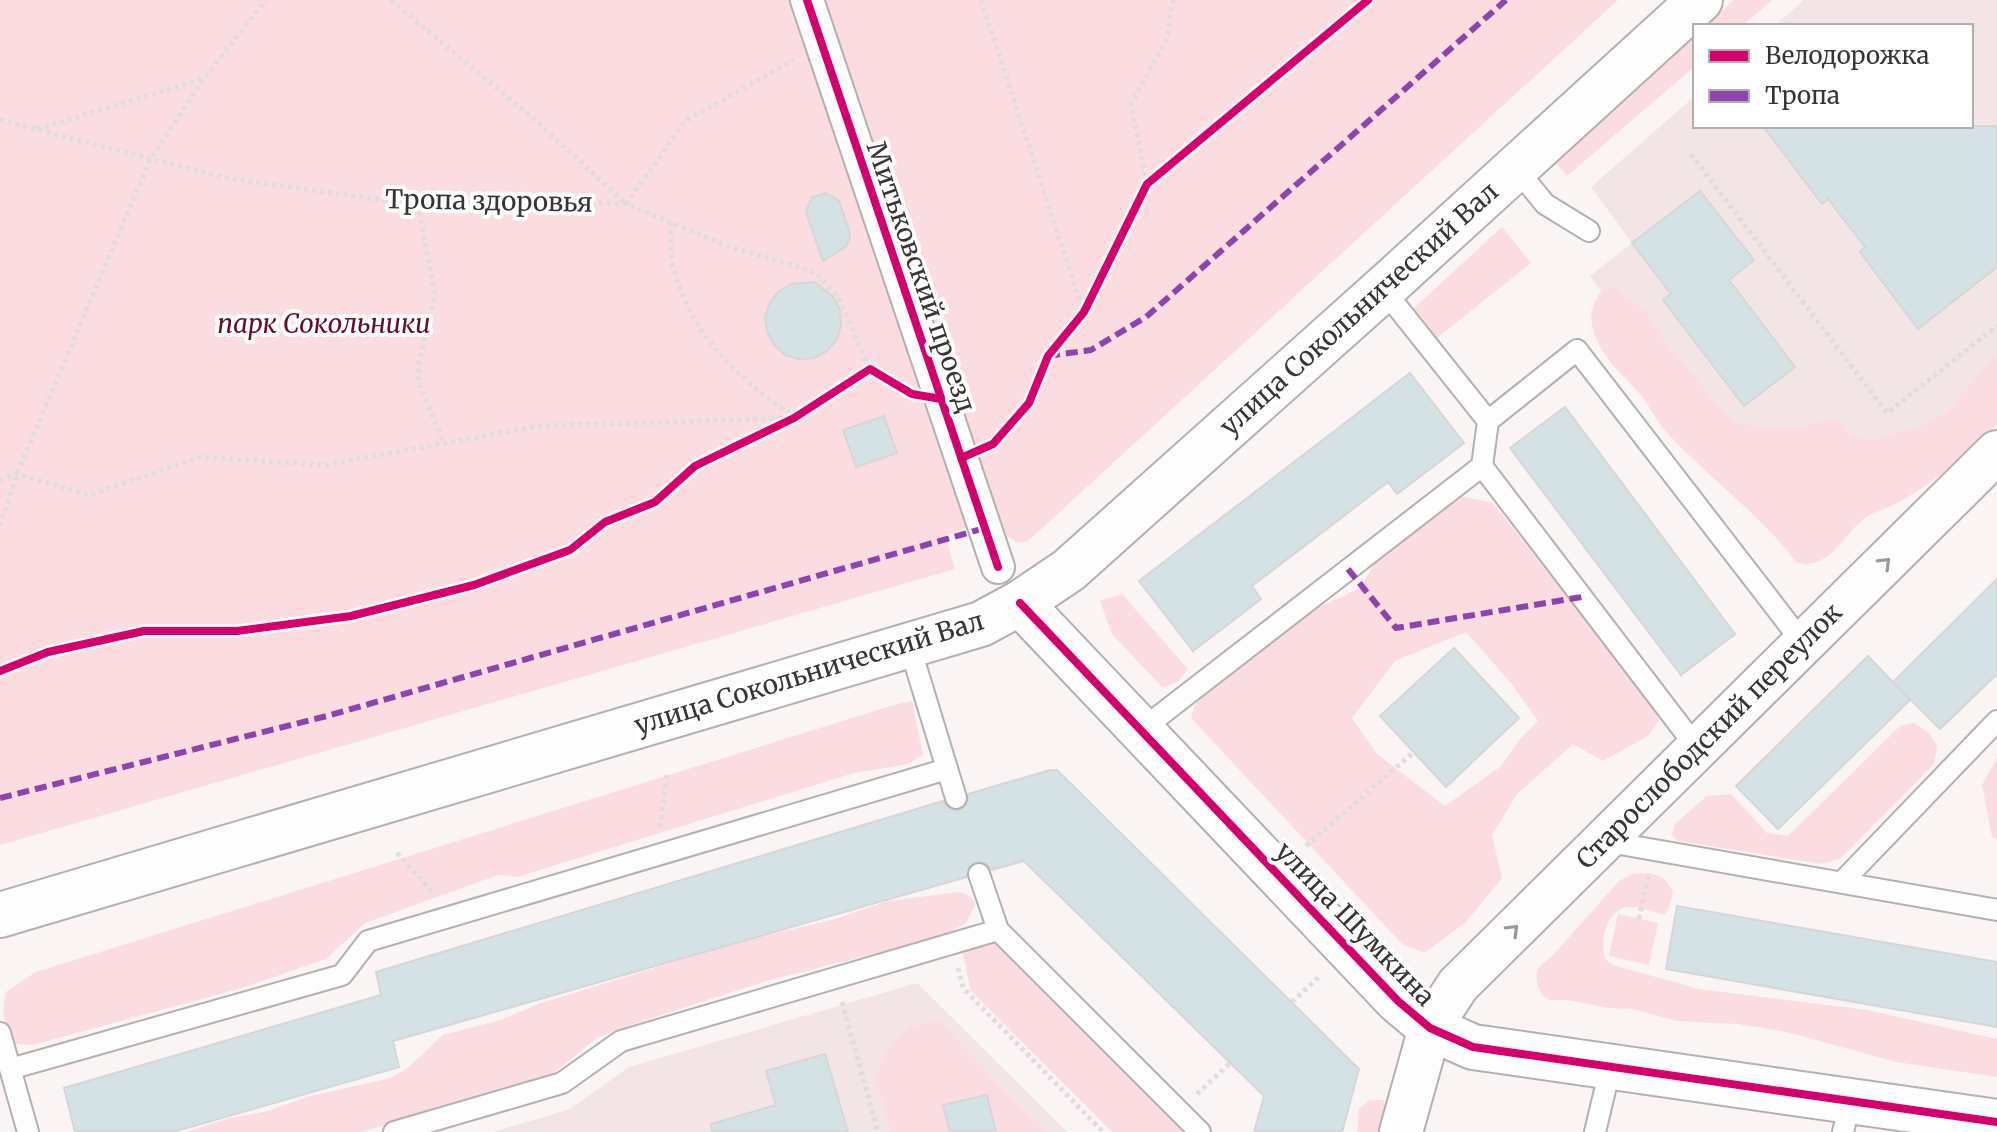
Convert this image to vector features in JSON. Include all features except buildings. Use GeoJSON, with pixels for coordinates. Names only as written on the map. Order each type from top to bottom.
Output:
{"type":"FeatureCollection","features":[{"type":"Feature","properties":{"kind":"main road","name":"улица Сокольнический Вал"},"geometry":{"type":"LineString","coordinates":[[0,915],[981,624],[1020,603],[1069,570],[1700,0]]}},
{"type":"Feature","properties":{"kind":"main road","name":"улица Шумкина"},"geometry":{"type":"LineString","coordinates":[[1020,603],[1398,1001],[1430,1028],[1473,1047],[1610,1069],[1847,1117],[1997,1122]]}},
{"type":"Feature","properties":{"kind":"street","name":"Митьковский проезд"},"geometry":{"type":"LineString","coordinates":[[807,0],[998,567]]}},
{"type":"Feature","properties":{"kind":"street","name":"Старослободский переулок"},"geometry":{"type":"LineString","coordinates":[[1401,1132],[1430,1028],[1458,985],[1997,452]]}},
{"type":"Feature","properties":{"kind":"lane"},"geometry":{"type":"LineString","coordinates":[[1515,167],[1545,204],[1589,231]]}},
{"type":"Feature","properties":{"kind":"lane"},"geometry":{"type":"LineString","coordinates":[[1383,289],[1488,421]]}},
{"type":"Feature","properties":{"kind":"lane"},"geometry":{"type":"LineString","coordinates":[[1141,730],[1482,466],[1488,421],[1577,350],[1803,643]]}},
{"type":"Feature","properties":{"kind":"lane"},"geometry":{"type":"LineString","coordinates":[[1482,466],[1697,748]]}},
{"type":"Feature","properties":{"kind":"lane"},"geometry":{"type":"LineString","coordinates":[[998,567],[1020,603]]}},
{"type":"Feature","properties":{"kind":"lane"},"geometry":{"type":"LineString","coordinates":[[909,644],[956,798]]}},
{"type":"Feature","properties":{"kind":"lane"},"geometry":{"type":"LineString","coordinates":[[1842,882],[1997,721]]}},
{"type":"Feature","properties":{"kind":"lane"},"geometry":{"type":"LineString","coordinates":[[10,1069],[342,975],[368,941],[947,769]]}},
{"type":"Feature","properties":{"kind":"lane"},"geometry":{"type":"LineString","coordinates":[[1603,841],[1997,910]]}},
{"type":"Feature","properties":{"kind":"lane"},"geometry":{"type":"LineString","coordinates":[[979,874],[998,930],[1200,1132]]}},
{"type":"Feature","properties":{"kind":"lane"},"geometry":{"type":"LineString","coordinates":[[394,1132],[562,1083],[621,1041],[998,930]]}},
{"type":"Feature","properties":{"kind":"lane"},"geometry":{"type":"LineString","coordinates":[[0,1033],[28,1132]]}},
{"type":"Feature","properties":{"kind":"lane"},"geometry":{"type":"LineString","coordinates":[[1595,1132],[1610,1069]]}},
{"type":"Feature","properties":{"kind":"path"},"geometry":{"type":"LineString","coordinates":[[0,526],[17,474],[150,160],[204,78],[266,0]]}},
{"type":"Feature","properties":{"kind":"path"},"geometry":{"type":"LineString","coordinates":[[391,0],[535,120],[626,204],[685,121],[797,59]]}},
{"type":"Feature","properties":{"kind":"path"},"geometry":{"type":"LineString","coordinates":[[981,0],[1084,312]]}},
{"type":"Feature","properties":{"kind":"path"},"geometry":{"type":"LineString","coordinates":[[1147,184],[1131,104],[1167,39],[1173,0]]}},
{"type":"Feature","properties":{"kind":"path"},"geometry":{"type":"LineString","coordinates":[[961,458],[993,444],[1029,403],[1048,356],[1084,312],[1147,184],[1368,0]]}},
{"type":"Feature","properties":{"kind":"path"},"geometry":{"type":"LineString","coordinates":[[35,129],[204,78]]}},
{"type":"Feature","properties":{"kind":"path"},"geometry":{"type":"LineString","coordinates":[[1691,154],[1887,413],[1997,326]]}},
{"type":"Feature","properties":{"kind":"path"},"geometry":{"type":"LineString","coordinates":[[418,204],[435,296],[419,362],[418,381],[444,443]]}},
{"type":"Feature","properties":{"kind":"path"},"geometry":{"type":"LineString","coordinates":[[671,223],[672,264],[686,303],[716,353],[756,390],[794,418]]}},
{"type":"Feature","properties":{"kind":"path"},"geometry":{"type":"LineString","coordinates":[[0,481],[17,474],[90,495],[200,457],[324,465],[539,426],[794,418]]}},
{"type":"Feature","properties":{"kind":"path"},"geometry":{"type":"LineString","coordinates":[[0,671],[48,652],[144,631],[237,631],[337,618],[474,585],[570,550],[605,522],[655,502],[695,466],[794,418]]}},
{"type":"Feature","properties":{"kind":"path"},"geometry":{"type":"LineString","coordinates":[[1301,851],[1414,752]]}},
{"type":"Feature","properties":{"kind":"path"},"geometry":{"type":"LineString","coordinates":[[657,856],[667,773]]}},
{"type":"Feature","properties":{"kind":"path"},"geometry":{"type":"LineString","coordinates":[[397,853],[454,916]]}},
{"type":"Feature","properties":{"kind":"path"},"geometry":{"type":"LineString","coordinates":[[1639,919],[1650,868]]}},
{"type":"Feature","properties":{"kind":"path"},"geometry":{"type":"LineString","coordinates":[[952,944],[963,988],[1103,1132]]}},
{"type":"Feature","properties":{"kind":"path"},"geometry":{"type":"LineString","coordinates":[[843,1004],[878,1132]]}},
{"type":"Feature","properties":{"kind":"path"},"geometry":{"type":"LineString","coordinates":[[1179,1111],[1230,1063]]}},
{"type":"Feature","properties":{"kind":"shaded area"},"geometry":{"type":"Polygon","coordinates":[[[1804,0],[1997,0],[1997,384],[1807,566],[1590,276],[1632,243],[1591,187],[1693,98],[1693,128],[1973,128],[1973,24],[1776,24],[1804,0]]]}},
{"type":"Feature","properties":{"kind":"shaded area"},"geometry":{"type":"Polygon","coordinates":[[[917,983],[1067,1132],[493,1132],[570,1109],[629,1067],[917,983]]]}},
{"type":"Feature","properties":{"kind":"green space","name":"парк Сокольники"},"geometry":{"type":"Polygon","coordinates":[[[0,0],[1618,0],[1028,541],[1018,543],[1007,536],[1000,517],[945,535],[955,569],[0,845],[0,0]]]}},
{"type":"Feature","properties":{"kind":"green space"},"geometry":{"type":"Polygon","coordinates":[[[1734,0],[1772,0],[1744,24],[1707,24],[1734,0]]]}},
{"type":"Feature","properties":{"kind":"green space"},"geometry":{"type":"Polygon","coordinates":[[[1693,37],[1693,68],[1567,176],[1555,162],[1693,37]]]}},
{"type":"Feature","properties":{"kind":"green space"},"geometry":{"type":"Polygon","coordinates":[[[1502,227],[1531,263],[1437,338],[1413,309],[1502,227]]]}},
{"type":"Feature","properties":{"kind":"green space"},"geometry":{"type":"Polygon","coordinates":[[[1615,288],[1645,311],[1666,343],[1732,421],[1744,425],[1796,429],[1832,418],[1843,424],[1851,434],[1861,439],[1875,440],[1926,424],[1947,411],[1997,354],[1997,425],[1963,457],[1925,486],[1865,518],[1828,556],[1819,561],[1797,563],[1767,528],[1667,433],[1639,393],[1604,353],[1595,335],[1591,314],[1602,289],[1615,288]]]}},
{"type":"Feature","properties":{"kind":"green space"},"geometry":{"type":"Polygon","coordinates":[[[1457,495],[1493,503],[1649,702],[1659,720],[1648,736],[1603,761],[1573,744],[1517,794],[1492,835],[1502,878],[1465,923],[1424,953],[1402,944],[1191,718],[1195,705],[1207,690],[1314,610],[1360,588],[1381,553],[1457,495]],[[1466,632],[1395,661],[1352,718],[1377,754],[1445,806],[1500,767],[1538,721],[1511,683],[1466,632]]]}},
{"type":"Feature","properties":{"kind":"green space"},"geometry":{"type":"Polygon","coordinates":[[[1122,594],[1188,669],[1178,681],[1163,688],[1112,634],[1100,601],[1122,594]]]}},
{"type":"Feature","properties":{"kind":"green space"},"geometry":{"type":"Polygon","coordinates":[[[912,701],[923,755],[908,764],[854,773],[517,877],[498,875],[365,923],[326,959],[242,988],[33,1045],[14,1044],[8,1031],[4,1019],[6,992],[36,972],[912,701]]]}},
{"type":"Feature","properties":{"kind":"green space"},"geometry":{"type":"Polygon","coordinates":[[[1914,723],[1929,733],[1937,746],[1934,764],[1841,858],[1822,864],[1678,841],[1672,835],[1675,824],[1707,796],[1731,794],[1767,833],[1788,836],[1900,726],[1914,723]]]}},
{"type":"Feature","properties":{"kind":"green space"},"geometry":{"type":"Polygon","coordinates":[[[1997,758],[1997,839],[1992,837],[1982,785],[1997,758]]]}},
{"type":"Feature","properties":{"kind":"green space"},"geometry":{"type":"Polygon","coordinates":[[[1650,873],[1664,880],[1671,888],[1669,908],[1664,915],[1631,907],[1616,912],[1606,927],[1603,944],[1606,960],[1613,965],[1699,989],[1867,1010],[1997,1039],[1997,1077],[1896,1062],[1787,1032],[1738,1024],[1677,1021],[1634,1009],[1550,1000],[1543,996],[1538,988],[1536,973],[1540,966],[1619,881],[1633,874],[1650,873]]]}},
{"type":"Feature","properties":{"kind":"green space"},"geometry":{"type":"Polygon","coordinates":[[[959,892],[976,903],[966,923],[947,933],[766,981],[621,1028],[597,1038],[555,1072],[536,1082],[361,1132],[186,1132],[230,1118],[264,1112],[310,1096],[391,1078],[410,1066],[443,1035],[498,1021],[541,1003],[746,940],[835,919],[888,901],[959,892]]]}},
{"type":"Feature","properties":{"kind":"green space"},"geometry":{"type":"Polygon","coordinates":[[[1618,914],[1658,923],[1649,965],[1609,956],[1618,914]]]}},
{"type":"Feature","properties":{"kind":"green space"},"geometry":{"type":"Polygon","coordinates":[[[998,940],[1190,1132],[1112,1132],[971,991],[962,950],[998,940]]]}},
{"type":"Feature","properties":{"kind":"green space"},"geometry":{"type":"Polygon","coordinates":[[[939,1020],[1015,1103],[1048,1132],[891,1132],[876,1081],[882,1059],[894,1041],[911,1027],[939,1020]]]}},
{"type":"Feature","properties":{"kind":"green space"},"geometry":{"type":"Polygon","coordinates":[[[1370,1100],[1383,1100],[1387,1112],[1382,1132],[1357,1132],[1359,1109],[1370,1100]]]}},
{"type":"Feature","properties":{"kind":"marked path"},"geometry":{"type":"LineString","coordinates":[[1048,356],[1091,350],[1146,317],[1506,0]]}},
{"type":"Feature","properties":{"kind":"marked path"},"geometry":{"type":"LineString","coordinates":[[0,798],[327,716],[985,528]]}},
{"type":"Feature","properties":{"kind":"marked path"},"geometry":{"type":"LineString","coordinates":[[1348,569],[1396,628],[1582,597]]}},
{"type":"Feature","properties":{"kind":"cycle path"},"geometry":{"type":"LineString","coordinates":[[807,0],[998,567]]}},
{"type":"Feature","properties":{"kind":"cycle path"},"geometry":{"type":"LineString","coordinates":[[961,458],[993,444],[1029,403],[1048,356],[1084,312],[1147,184],[1368,0]]}},
{"type":"Feature","properties":{"kind":"cycle path"},"geometry":{"type":"LineString","coordinates":[[0,671],[48,652],[144,631],[237,631],[351,616],[474,585],[570,550],[605,522],[655,502],[695,466],[794,418],[870,369],[912,394],[941,399]]}},
{"type":"Feature","properties":{"kind":"cycle path"},"geometry":{"type":"LineString","coordinates":[[1020,603],[1398,1001],[1430,1028],[1473,1047],[1997,1122]]}}]}
